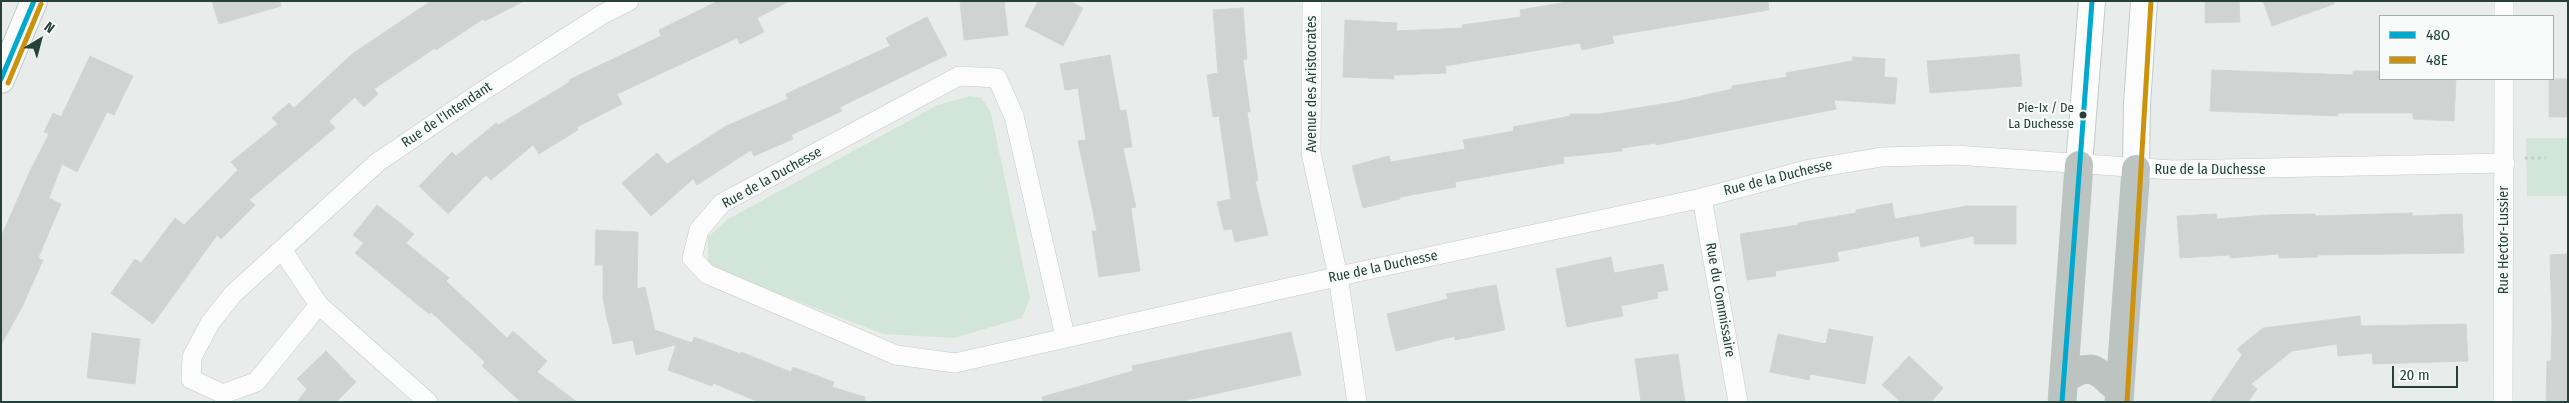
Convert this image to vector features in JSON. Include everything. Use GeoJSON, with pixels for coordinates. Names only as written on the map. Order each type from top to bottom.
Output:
{"type":"FeatureCollection","features":[{"type":"Feature","properties":{"kind":"highway"},"geometry":{"type":"LineString","coordinates":[[2062,391],[2079,165]]}},
{"type":"Feature","properties":{"kind":"highway"},"geometry":{"type":"LineString","coordinates":[[2120,396],[2136,169]]}},
{"type":"Feature","properties":{"kind":"highway"},"geometry":{"type":"LineString","coordinates":[[2062,391],[2080,370],[2092,369],[2101,374],[2120,396]]}},
{"type":"Feature","properties":{"kind":"street"},"geometry":{"type":"LineString","coordinates":[[1,80],[34,1]]}},
{"type":"Feature","properties":{"kind":"street","name":"Rue de l'Intendant"},"geometry":{"type":"LineString","coordinates":[[319,305],[256,382],[223,394],[191,379],[192,356],[210,323],[233,294],[378,162],[483,91],[603,14],[629,1]]}},
{"type":"Feature","properties":{"kind":"street","name":"Avenue des Aristocrates"},"geometry":{"type":"LineString","coordinates":[[1312,1],[1311,153],[1338,276],[1357,402]]}},
{"type":"Feature","properties":{"kind":"street"},"geometry":{"type":"LineString","coordinates":[[2079,165],[2092,1]]}},
{"type":"Feature","properties":{"kind":"street"},"geometry":{"type":"LineString","coordinates":[[2136,169],[2137,96],[2144,1]]}},
{"type":"Feature","properties":{"kind":"street"},"geometry":{"type":"LineString","coordinates":[[2504,1],[2504,15]]}},
{"type":"Feature","properties":{"kind":"street","name":"Rue de la Duchesse"},"geometry":{"type":"LineString","coordinates":[[1065,336],[1014,116],[997,78],[959,76],[722,203],[699,230],[692,258],[707,274],[896,355],[955,363],[1065,336],[1702,198],[1810,169],[1882,157],[1955,155],[2136,169],[2266,170],[2505,163]]}},
{"type":"Feature","properties":{"kind":"street","name":"Rue Hector-Lussier"},"geometry":{"type":"LineString","coordinates":[[2503,402],[2504,80]]}},
{"type":"Feature","properties":{"kind":"street","name":"Rue du Commissaire"},"geometry":{"type":"LineString","coordinates":[[1702,198],[1738,402]]}},
{"type":"Feature","properties":{"kind":"street"},"geometry":{"type":"LineString","coordinates":[[282,251],[319,305],[428,402]]}},
{"type":"Feature","properties":{"kind":"path"},"geometry":{"type":"LineString","coordinates":[[2525,158],[2546,158]]}},
{"type":"Feature","properties":{"kind":"green space"},"geometry":{"type":"Polygon","coordinates":[[[970,96],[982,98],[991,113],[1030,298],[1022,318],[954,338],[884,334],[708,267],[708,237],[728,219],[938,105],[970,96]]]}},
{"type":"Feature","properties":{"kind":"green space"},"geometry":{"type":"Polygon","coordinates":[[[2526,138],[2568,138],[2568,196],[2527,196],[2526,138]]]}},
{"type":"Feature","properties":{"kind":"building"},"geometry":{"type":"Polygon","coordinates":[[[212,1],[280,1],[281,6],[219,24],[212,1]]]}},
{"type":"Feature","properties":{"kind":"building"},"geometry":{"type":"Polygon","coordinates":[[[431,1],[524,1],[485,21],[483,19],[436,50],[435,48],[374,89],[378,94],[364,107],[355,97],[329,121],[335,128],[249,200],[255,205],[221,239],[217,235],[153,324],[111,293],[135,259],[141,263],[175,218],[184,225],[238,170],[231,162],[278,124],[272,118],[289,103],[294,108],[352,54],[431,1]]]}},
{"type":"Feature","properties":{"kind":"building"},"geometry":{"type":"Polygon","coordinates":[[[718,1],[790,1],[757,18],[764,32],[740,44],[737,38],[617,94],[622,104],[577,127],[578,130],[539,154],[533,145],[491,180],[486,175],[448,214],[419,186],[452,152],[456,156],[496,123],[498,125],[570,82],[569,80],[661,36],[659,30],[718,1]]]}},
{"type":"Feature","properties":{"kind":"building"},"geometry":{"type":"Polygon","coordinates":[[[960,1],[1004,1],[1008,35],[964,40],[960,1]]]}},
{"type":"Feature","properties":{"kind":"building"},"geometry":{"type":"Polygon","coordinates":[[[1038,1],[1070,1],[1083,8],[1063,46],[1025,26],[1038,1]]]}},
{"type":"Feature","properties":{"kind":"building"},"geometry":{"type":"Polygon","coordinates":[[[1573,1],[1768,1],[1769,10],[1612,36],[1614,43],[1582,50],[1580,43],[1445,66],[1446,73],[1394,75],[1394,79],[1343,77],[1345,20],[1397,23],[1396,31],[1463,28],[1462,25],[1521,17],[1520,10],[1573,1]]]}},
{"type":"Feature","properties":{"kind":"building"},"geometry":{"type":"Polygon","coordinates":[[[2205,1],[2239,1],[2240,22],[2205,23],[2205,1]]]}},
{"type":"Feature","properties":{"kind":"building"},"geometry":{"type":"Polygon","coordinates":[[[2263,1],[2334,1],[2334,4],[2272,26],[2263,1]]]}},
{"type":"Feature","properties":{"kind":"building"},"geometry":{"type":"Polygon","coordinates":[[[1243,8],[1247,59],[1243,60],[1250,112],[1247,112],[1258,181],[1255,181],[1268,235],[1235,242],[1232,229],[1224,230],[1217,202],[1231,199],[1219,116],[1213,117],[1207,75],[1218,73],[1213,10],[1243,8]]]}},
{"type":"Feature","properties":{"kind":"building"},"geometry":{"type":"Polygon","coordinates":[[[927,17],[947,55],[840,107],[842,111],[791,135],[793,139],[754,156],[751,150],[697,185],[693,179],[651,216],[622,183],[657,153],[667,164],[726,126],[788,99],[786,94],[890,46],[886,38],[927,17]]]}},
{"type":"Feature","properties":{"kind":"building"},"geometry":{"type":"Polygon","coordinates":[[[2019,54],[2022,86],[1930,93],[1927,61],[2019,54]]]}},
{"type":"Feature","properties":{"kind":"building"},"geometry":{"type":"Polygon","coordinates":[[[1110,55],[1120,111],[1126,110],[1132,147],[1123,148],[1136,207],[1131,208],[1140,271],[1099,277],[1092,231],[1097,231],[1078,141],[1086,140],[1078,88],[1065,90],[1060,64],[1110,55]]]}},
{"type":"Feature","properties":{"kind":"building"},"geometry":{"type":"Polygon","coordinates":[[[90,56],[133,76],[114,115],[107,112],[77,172],[62,164],[49,198],[61,204],[38,258],[43,260],[22,307],[1,345],[1,237],[30,171],[49,134],[44,132],[53,113],[61,117],[90,56]]]}},
{"type":"Feature","properties":{"kind":"building"},"geometry":{"type":"Polygon","coordinates":[[[1853,57],[1885,59],[1884,77],[1897,78],[1895,104],[1834,100],[1836,109],[1656,145],[1656,143],[1622,148],[1622,151],[1563,157],[1564,163],[1455,182],[1456,187],[1400,197],[1400,199],[1363,208],[1352,166],[1389,156],[1391,162],[1465,149],[1463,140],[1514,131],[1513,127],[1570,116],[1570,114],[1599,114],[1675,102],[1732,89],[1732,86],[1787,77],[1786,73],[1852,61],[1853,57]]]}},
{"type":"Feature","properties":{"kind":"building"},"geometry":{"type":"Polygon","coordinates":[[[2212,70],[2353,75],[2353,71],[2379,71],[2379,80],[2456,80],[2454,121],[2413,119],[2413,113],[2338,113],[2338,116],[2210,111],[2212,70]]]}},
{"type":"Feature","properties":{"kind":"building"},"geometry":{"type":"Polygon","coordinates":[[[2568,79],[2568,117],[2549,117],[2549,80],[2568,79]]]}},
{"type":"Feature","properties":{"kind":"building"},"geometry":{"type":"Polygon","coordinates":[[[1892,203],[1895,219],[1967,206],[2016,206],[2016,244],[1974,244],[1974,236],[1921,247],[1919,236],[1837,252],[1839,261],[1775,271],[1776,276],[1747,280],[1740,234],[1798,225],[1798,223],[1856,213],[1856,210],[1892,203]]]}},
{"type":"Feature","properties":{"kind":"building"},"geometry":{"type":"Polygon","coordinates":[[[377,205],[414,234],[406,243],[449,278],[446,281],[507,338],[513,331],[547,361],[537,372],[577,402],[521,402],[482,366],[485,362],[431,312],[429,314],[355,253],[364,243],[353,235],[377,205]]]}},
{"type":"Feature","properties":{"kind":"building"},"geometry":{"type":"Polygon","coordinates":[[[2412,213],[2412,216],[2462,214],[2464,253],[2317,255],[2317,257],[2279,258],[2279,254],[2230,258],[2230,255],[2180,258],[2177,216],[2216,214],[2217,219],[2268,215],[2315,214],[2315,216],[2412,213]]]}},
{"type":"Feature","properties":{"kind":"building"},"geometry":{"type":"Polygon","coordinates":[[[596,230],[638,232],[637,289],[645,287],[655,330],[692,343],[694,337],[741,354],[741,352],[791,372],[793,367],[834,382],[832,387],[865,397],[865,402],[759,402],[713,383],[712,386],[668,370],[676,345],[636,355],[633,340],[613,344],[603,300],[603,265],[595,265],[596,230]]]}},
{"type":"Feature","properties":{"kind":"building"},"geometry":{"type":"Polygon","coordinates":[[[2568,254],[2568,402],[2546,402],[2547,361],[2551,361],[2552,326],[2550,255],[2568,254]]]}},
{"type":"Feature","properties":{"kind":"building"},"geometry":{"type":"Polygon","coordinates":[[[1611,257],[1614,273],[1663,264],[1668,290],[1657,292],[1658,298],[1621,306],[1623,316],[1567,327],[1556,269],[1611,257]]]}},
{"type":"Feature","properties":{"kind":"building"},"geometry":{"type":"Polygon","coordinates":[[[1496,285],[1505,330],[1455,340],[1455,336],[1396,351],[1387,314],[1448,299],[1446,294],[1496,285]]]}},
{"type":"Feature","properties":{"kind":"building"},"geometry":{"type":"Polygon","coordinates":[[[2360,316],[2361,326],[2466,324],[2468,361],[2373,364],[2372,353],[2338,356],[2337,344],[2292,351],[2251,384],[2257,389],[2248,402],[2210,402],[2242,355],[2237,349],[2263,328],[2360,316]]]}},
{"type":"Feature","properties":{"kind":"building"},"geometry":{"type":"Polygon","coordinates":[[[1829,329],[1873,337],[1865,384],[1810,374],[1809,380],[1770,372],[1778,334],[1826,344],[1829,329]]]}},
{"type":"Feature","properties":{"kind":"building"},"geometry":{"type":"Polygon","coordinates":[[[1291,332],[1301,375],[1178,402],[1043,402],[1042,397],[1133,371],[1132,366],[1291,332]]]}},
{"type":"Feature","properties":{"kind":"building"},"geometry":{"type":"Polygon","coordinates":[[[92,333],[140,339],[135,384],[87,378],[92,333]]]}},
{"type":"Feature","properties":{"kind":"building"},"geometry":{"type":"Polygon","coordinates":[[[326,351],[356,382],[336,402],[297,402],[307,389],[297,379],[326,351]]]}},
{"type":"Feature","properties":{"kind":"building"},"geometry":{"type":"Polygon","coordinates":[[[1678,354],[1685,402],[1641,402],[1635,359],[1678,354]]]}},
{"type":"Feature","properties":{"kind":"building"},"geometry":{"type":"Polygon","coordinates":[[[1909,356],[1943,388],[1931,402],[1901,402],[1882,385],[1909,356]]]}},
{"type":"Feature","properties":{"kind":"transit line","name":"48O"},"geometry":{"type":"LineString","coordinates":[[1,79],[34,1]]}},
{"type":"Feature","properties":{"kind":"transit line","name":"48O"},"geometry":{"type":"LineString","coordinates":[[2062,402],[2092,1]]}},
{"type":"Feature","properties":{"kind":"transit line","name":"48E"},"geometry":{"type":"LineString","coordinates":[[2127,402],[2151,1]]}},
{"type":"Feature","properties":{"kind":"transit line","name":"48E"},"geometry":{"type":"LineString","coordinates":[[8,83],[41,4]]}},
{"type":"Feature","properties":{"kind":"place","name":"Pie-Ix / De La Duchesse"},"geometry":{"type":"Point","coordinates":[2083,115]}}]}
